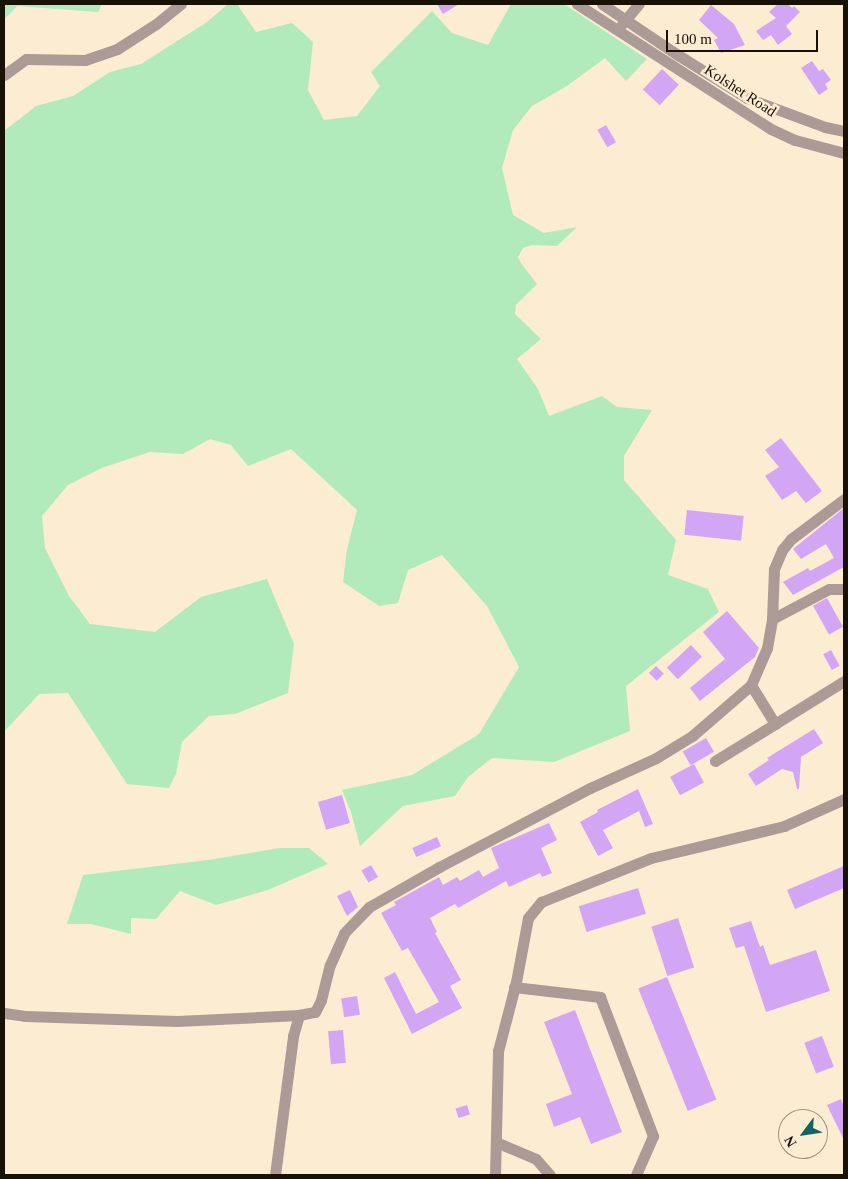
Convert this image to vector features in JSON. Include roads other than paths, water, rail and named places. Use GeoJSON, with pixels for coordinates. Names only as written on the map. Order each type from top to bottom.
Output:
{"type":"FeatureCollection","features":[{"type":"Feature","properties":{"kind":"street"},"geometry":{"type":"LineString","coordinates":[[4,75],[26,59],[84,60],[118,49],[156,24],[181,4]]}},
{"type":"Feature","properties":{"kind":"street","name":"Kolshet Road"},"geometry":{"type":"LineString","coordinates":[[577,4],[670,66],[744,103],[817,125],[844,131]]}},
{"type":"Feature","properties":{"kind":"street","name":"Kolshet Road"},"geometry":{"type":"LineString","coordinates":[[602,4],[744,103],[771,129],[795,140],[844,152]]}},
{"type":"Feature","properties":{"kind":"street"},"geometry":{"type":"LineString","coordinates":[[618,30],[639,4]]}},
{"type":"Feature","properties":{"kind":"street"},"geometry":{"type":"LineString","coordinates":[[670,66],[678,56]]}},
{"type":"Feature","properties":{"kind":"street"},"geometry":{"type":"LineString","coordinates":[[4,1013],[25,1016],[177,1021],[300,1015],[314,1012],[321,1000],[330,965],[344,933],[369,907],[439,867],[590,788],[656,758],[692,736],[751,685],[767,648],[772,619],[774,569],[782,550],[790,539],[844,499]]}},
{"type":"Feature","properties":{"kind":"street"},"geometry":{"type":"LineString","coordinates":[[772,619],[829,589],[844,589]]}},
{"type":"Feature","properties":{"kind":"street"},"geometry":{"type":"LineString","coordinates":[[714,761],[844,681]]}},
{"type":"Feature","properties":{"kind":"street"},"geometry":{"type":"LineString","coordinates":[[751,685],[775,724]]}},
{"type":"Feature","properties":{"kind":"street"},"geometry":{"type":"LineString","coordinates":[[495,1175],[498,1051],[514,987],[528,918],[541,902],[652,858],[784,826],[844,800]]}},
{"type":"Feature","properties":{"kind":"street"},"geometry":{"type":"LineString","coordinates":[[514,987],[600,997],[653,1136],[636,1175]]}},
{"type":"Feature","properties":{"kind":"street"},"geometry":{"type":"LineString","coordinates":[[275,1175],[293,1036],[300,1015]]}},
{"type":"Feature","properties":{"kind":"street"},"geometry":{"type":"LineString","coordinates":[[496,1142],[536,1159],[550,1175]]}}]}
